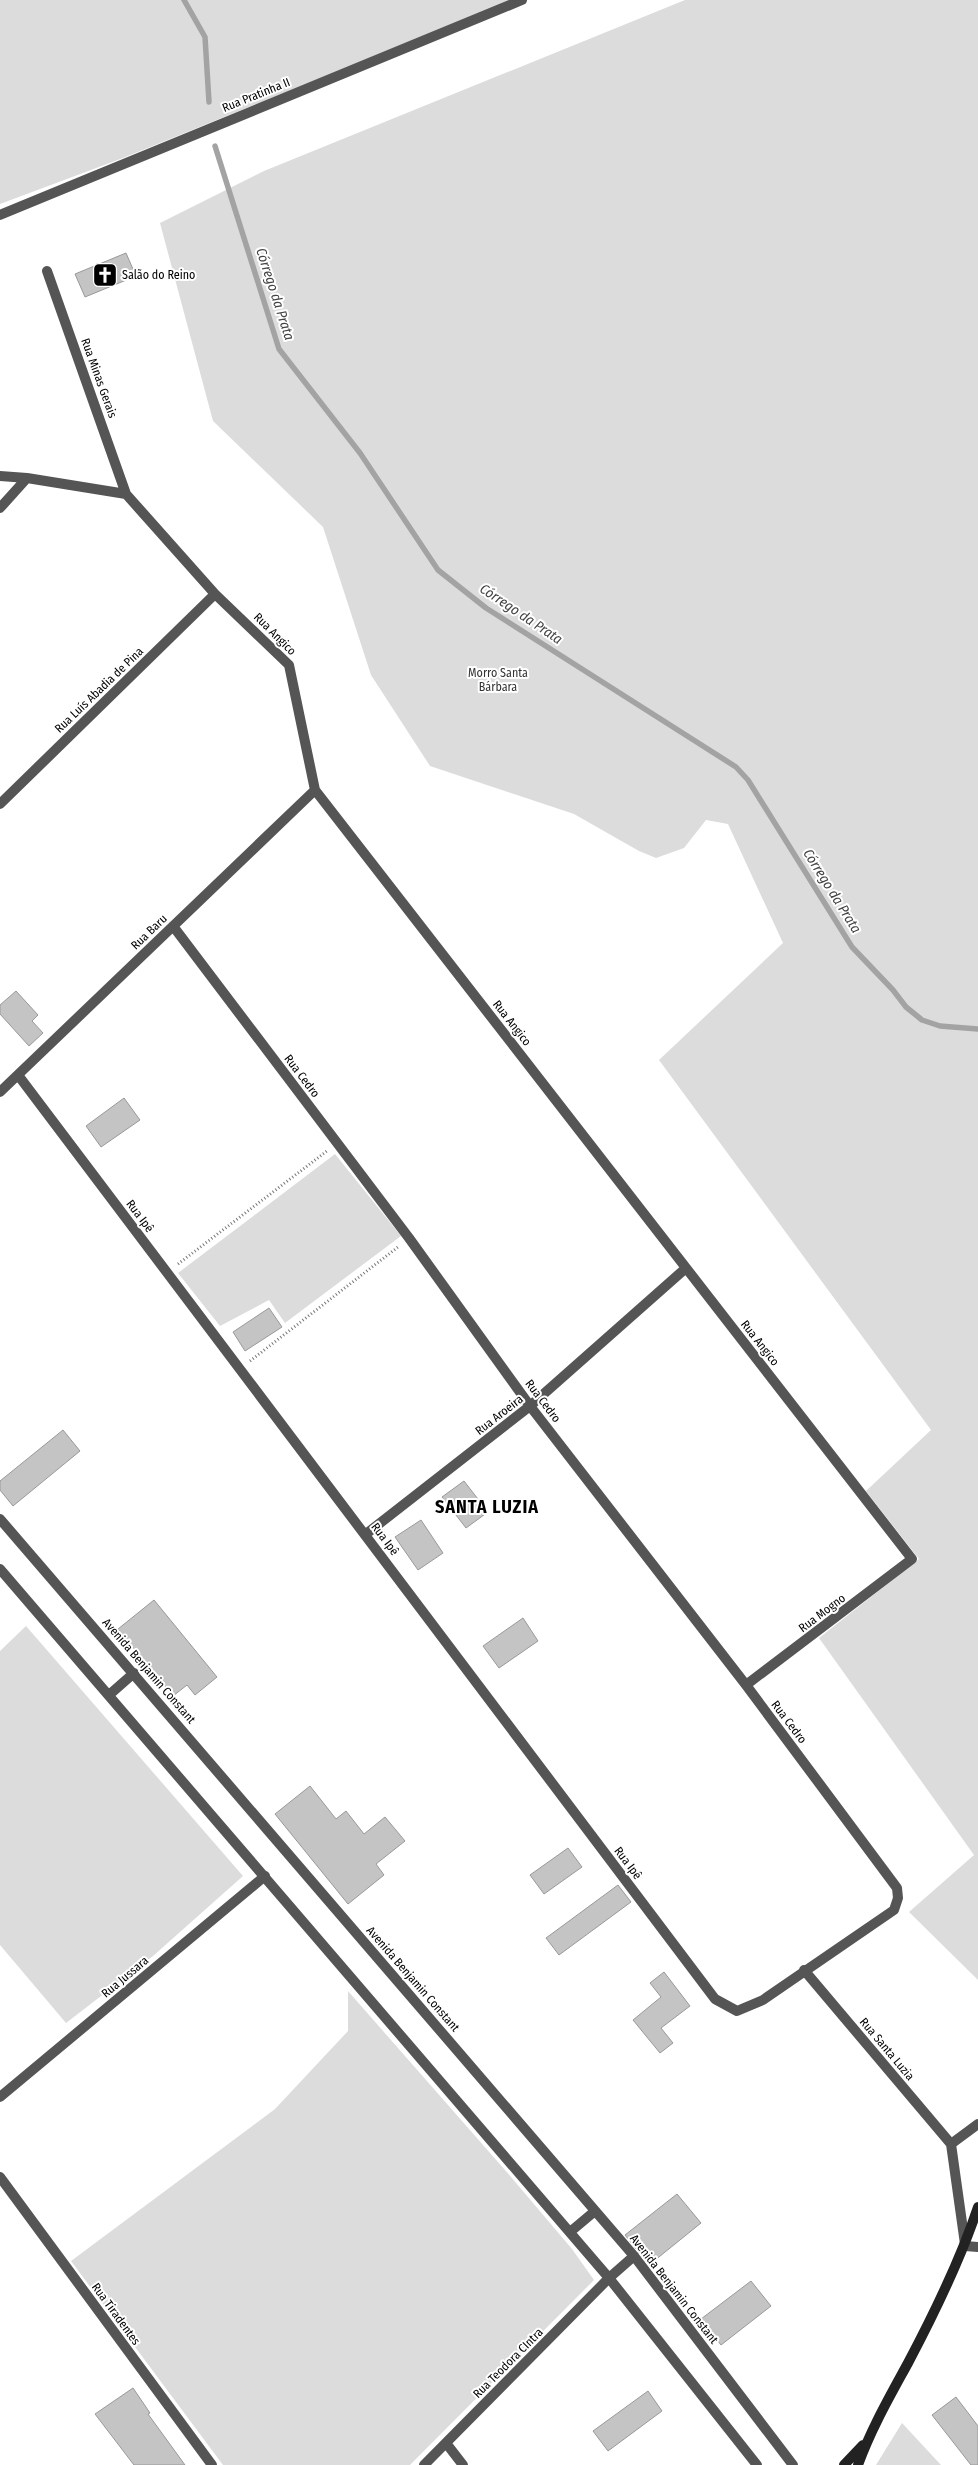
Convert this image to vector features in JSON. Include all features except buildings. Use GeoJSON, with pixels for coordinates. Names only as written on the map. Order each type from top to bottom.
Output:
{"type":"FeatureCollection","features":[{"type":"Feature","properties":{"kind":"main road"},"geometry":{"type":"LineString","coordinates":[[858,2465],[866,2442],[925,2331],[965,2246],[978,2207]]}},
{"type":"Feature","properties":{"kind":"main road"},"geometry":{"type":"LineString","coordinates":[[844,2465],[866,2442]]}},
{"type":"Feature","properties":{"kind":"street","name":"Rua Pratinha II"},"geometry":{"type":"LineString","coordinates":[[0,215],[522,0]]}},
{"type":"Feature","properties":{"kind":"street","name":"Rua Minas Gerais"},"geometry":{"type":"LineString","coordinates":[[47,271],[126,494]]}},
{"type":"Feature","properties":{"kind":"street"},"geometry":{"type":"LineString","coordinates":[[0,476],[27,478],[126,494]]}},
{"type":"Feature","properties":{"kind":"street"},"geometry":{"type":"LineString","coordinates":[[0,508],[27,478]]}},
{"type":"Feature","properties":{"kind":"street","name":"Rua Angico"},"geometry":{"type":"LineString","coordinates":[[126,494],[215,594],[289,665],[315,790],[912,1560]]}},
{"type":"Feature","properties":{"kind":"street","name":"Rua Luís Abadia de Pina"},"geometry":{"type":"LineString","coordinates":[[0,804],[215,594]]}},
{"type":"Feature","properties":{"kind":"street","name":"Rua Baru"},"geometry":{"type":"LineString","coordinates":[[0,1092],[315,790]]}},
{"type":"Feature","properties":{"kind":"street","name":"Rua Cedro"},"geometry":{"type":"LineString","coordinates":[[173,926],[409,1238],[530,1406],[746,1685],[897,1888],[898,1898],[894,1910],[804,1970]]}},
{"type":"Feature","properties":{"kind":"street","name":"Rua Ipê"},"geometry":{"type":"LineString","coordinates":[[18,1075],[715,1999],[737,2010],[763,2000],[804,1970]]}},
{"type":"Feature","properties":{"kind":"street","name":"Rua Aroeira"},"geometry":{"type":"LineString","coordinates":[[366,1534],[530,1406],[686,1268]]}},
{"type":"Feature","properties":{"kind":"street","name":"Avenida Benjamin Constant"},"geometry":{"type":"LineString","coordinates":[[0,1519],[634,2256],[793,2465]]}},
{"type":"Feature","properties":{"kind":"street","name":"Rua Mogno"},"geometry":{"type":"LineString","coordinates":[[746,1685],[912,1560]]}},
{"type":"Feature","properties":{"kind":"street"},"geometry":{"type":"LineString","coordinates":[[0,1570],[610,2278],[757,2465]]}},
{"type":"Feature","properties":{"kind":"street"},"geometry":{"type":"LineString","coordinates":[[109,1695],[134,1673]]}},
{"type":"Feature","properties":{"kind":"street","name":"Rua Jussara"},"geometry":{"type":"LineString","coordinates":[[0,2097],[265,1876]]}},
{"type":"Feature","properties":{"kind":"street","name":"Rua Santa Luzia"},"geometry":{"type":"LineString","coordinates":[[804,1970],[951,2144]]}},
{"type":"Feature","properties":{"kind":"street"},"geometry":{"type":"LineString","coordinates":[[978,2124],[951,2144],[965,2246],[978,2247]]}},
{"type":"Feature","properties":{"kind":"street","name":"Rua Tiradentes"},"geometry":{"type":"LineString","coordinates":[[0,2177],[212,2465]]}},
{"type":"Feature","properties":{"kind":"street"},"geometry":{"type":"LineString","coordinates":[[570,2232],[595,2211]]}},
{"type":"Feature","properties":{"kind":"street","name":"Rua Teodora CIntra"},"geometry":{"type":"LineString","coordinates":[[424,2465],[634,2256]]}},
{"type":"Feature","properties":{"kind":"street"},"geometry":{"type":"LineString","coordinates":[[446,2443],[463,2465]]}},
{"type":"Feature","properties":{"kind":"path"},"geometry":{"type":"LineString","coordinates":[[167,1272],[337,1144]]}},
{"type":"Feature","properties":{"kind":"path"},"geometry":{"type":"LineString","coordinates":[[240,1369],[409,1238]]}},
{"type":"Feature","properties":{"kind":"green space"},"geometry":{"type":"Polygon","coordinates":[[[0,0],[513,0],[123,158],[0,204],[0,0]]]}},
{"type":"Feature","properties":{"kind":"green space","name":"Morro Santa Bárbara"},"geometry":{"type":"Polygon","coordinates":[[[685,0],[978,0],[978,1980],[909,1912],[974,1855],[819,1638],[919,1559],[866,1491],[931,1430],[659,1060],[783,943],[728,824],[706,820],[684,848],[656,858],[639,851],[574,814],[430,766],[371,675],[323,527],[213,421],[160,223],[264,171],[685,0]]]}},
{"type":"Feature","properties":{"kind":"green space"},"geometry":{"type":"Polygon","coordinates":[[[335,1154],[401,1236],[285,1323],[269,1300],[220,1326],[178,1273],[335,1154]]]}},
{"type":"Feature","properties":{"kind":"green space"},"geometry":{"type":"Polygon","coordinates":[[[26,1626],[243,1876],[153,1956],[66,2023],[0,1945],[0,1651],[26,1626]]]}},
{"type":"Feature","properties":{"kind":"green space"},"geometry":{"type":"Polygon","coordinates":[[[348,1991],[511,2177],[572,2249],[594,2280],[410,2465],[223,2465],[71,2261],[275,2109],[348,2031],[348,1991]]]}},
{"type":"Feature","properties":{"kind":"green space"},"geometry":{"type":"Polygon","coordinates":[[[902,2423],[941,2465],[876,2465],[902,2423]]]}},
{"type":"Feature","properties":{"kind":"waterway","name":"Córrego da Prata"},"geometry":{"type":"LineString","coordinates":[[184,0],[205,37],[209,102]]}},
{"type":"Feature","properties":{"kind":"waterway","name":"Córrego da Prata"},"geometry":{"type":"LineString","coordinates":[[215,146],[279,349],[360,453],[438,570],[486,608],[736,767],[748,780],[852,947],[893,990],[906,1007],[922,1020],[940,1026],[978,1029]]}},
{"type":"Feature","properties":{"kind":"place","name":"Salão do Reino"},"geometry":{"type":"Point","coordinates":[105,275]}},
{"type":"Feature","properties":{"kind":"district","name":"SANTA LUZIA"},"geometry":{"type":"Point","coordinates":[487,1507]}}]}
